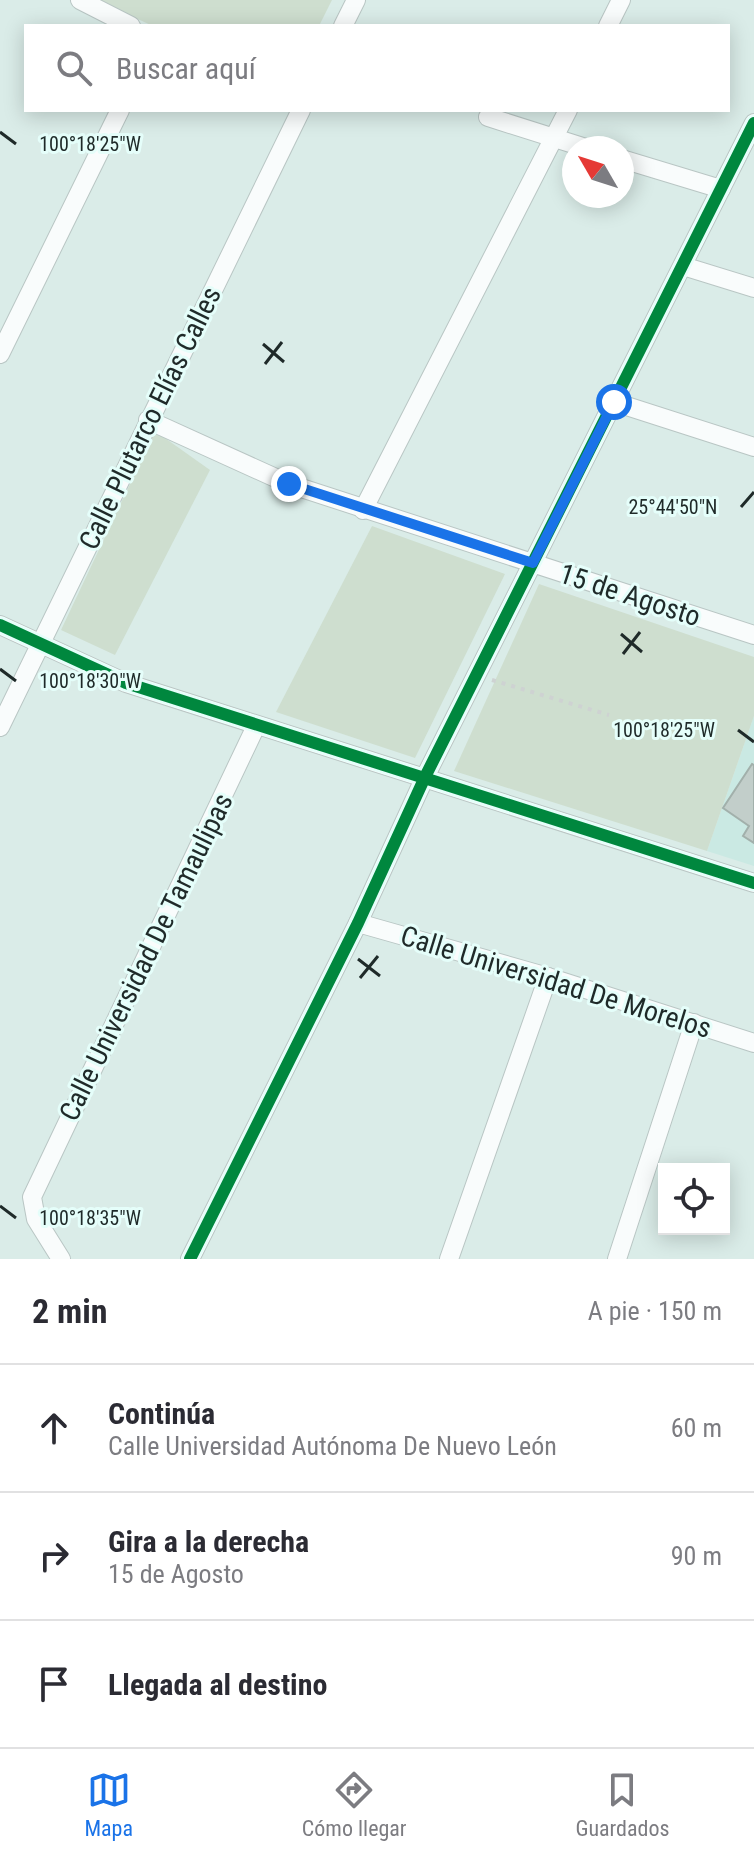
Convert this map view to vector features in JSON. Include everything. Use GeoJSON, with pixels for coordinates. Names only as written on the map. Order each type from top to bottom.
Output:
{"type":"FeatureCollection","features":[{"type":"Feature","properties":{"kind":"street"},"geometry":{"type":"LineString","coordinates":[[80,0],[127,24]]}},
{"type":"Feature","properties":{"kind":"street"},"geometry":{"type":"LineString","coordinates":[[344,24],[356,0]]}},
{"type":"Feature","properties":{"kind":"street"},"geometry":{"type":"LineString","coordinates":[[609,24],[621,0]]}},
{"type":"Feature","properties":{"kind":"street"},"geometry":{"type":"LineString","coordinates":[[0,354],[119,112]]}},
{"type":"Feature","properties":{"kind":"street","name":"Calle Plutarco Elías Calles"},"geometry":{"type":"LineString","coordinates":[[0,727],[300,112]]}},
{"type":"Feature","properties":{"kind":"street"},"geometry":{"type":"LineString","coordinates":[[363,510],[567,112]]}},
{"type":"Feature","properties":{"kind":"street"},"geometry":{"type":"LineString","coordinates":[[488,117],[562,141]]}},
{"type":"Feature","properties":{"kind":"street"},"geometry":{"type":"LineString","coordinates":[[190,1259],[358,923],[425,777],[754,123]]}},
{"type":"Feature","properties":{"kind":"street"},"geometry":{"type":"LineString","coordinates":[[634,163],[721,189]]}},
{"type":"Feature","properties":{"kind":"street"},"geometry":{"type":"LineString","coordinates":[[683,266],[754,288]]}},
{"type":"Feature","properties":{"kind":"street"},"geometry":{"type":"LineString","coordinates":[[614,402],[754,447]]}},
{"type":"Feature","properties":{"kind":"street","name":"15 de Agosto"},"geometry":{"type":"LineString","coordinates":[[148,420],[289,484],[754,635]]}},
{"type":"Feature","properties":{"kind":"street"},"geometry":{"type":"LineString","coordinates":[[0,625],[126,683],[754,883]]}},
{"type":"Feature","properties":{"kind":"street","name":"Calle Universidad De Tamaulipas"},"geometry":{"type":"LineString","coordinates":[[61,1259],[36,1219],[32,1197],[256,726]]}},
{"type":"Feature","properties":{"kind":"street","name":"Calle Universidad De Morelos"},"geometry":{"type":"LineString","coordinates":[[358,923],[548,977],[754,1043]]}},
{"type":"Feature","properties":{"kind":"street"},"geometry":{"type":"LineString","coordinates":[[449,1259],[548,977]]}},
{"type":"Feature","properties":{"kind":"street"},"geometry":{"type":"LineString","coordinates":[[617,1259],[694,1023]]}},
{"type":"Feature","properties":{"kind":"path"},"geometry":{"type":"LineString","coordinates":[[477,676],[609,715]]}},
{"type":"Feature","properties":{"kind":"shaded area"},"geometry":{"type":"Polygon","coordinates":[[[96,0],[332,0],[320,24],[149,24],[96,0]]]}},
{"type":"Feature","properties":{"kind":"shaded area"},"geometry":{"type":"Polygon","coordinates":[[[155,431],[210,470],[115,655],[61,630],[155,431]]]}},
{"type":"Feature","properties":{"kind":"shaded area"},"geometry":{"type":"Polygon","coordinates":[[[372,526],[505,574],[415,758],[276,712],[372,526]]]}},
{"type":"Feature","properties":{"kind":"shaded area"},"geometry":{"type":"Polygon","coordinates":[[[539,584],[754,657],[754,716],[707,851],[454,771],[539,584]]]}},
{"type":"Feature","properties":{"kind":"shaded area"},"geometry":{"type":"Polygon","coordinates":[[[754,716],[754,866],[707,851],[754,716]]]}},
{"type":"Feature","properties":{"kind":"building"},"geometry":{"type":"Polygon","coordinates":[[[752,764],[754,843],[743,836],[749,826],[723,808],[752,764]]]}},
{"type":"Feature","properties":{"kind":"cycle path"},"geometry":{"type":"LineString","coordinates":[[190,1259],[358,923],[425,777],[754,123]]}},
{"type":"Feature","properties":{"kind":"cycle path"},"geometry":{"type":"LineString","coordinates":[[0,625],[126,683],[754,883]]}},
{"type":"Feature","properties":{"kind":"route"},"geometry":{"type":"LineString","coordinates":[[289,484],[533,563],[614,402]]}}]}
